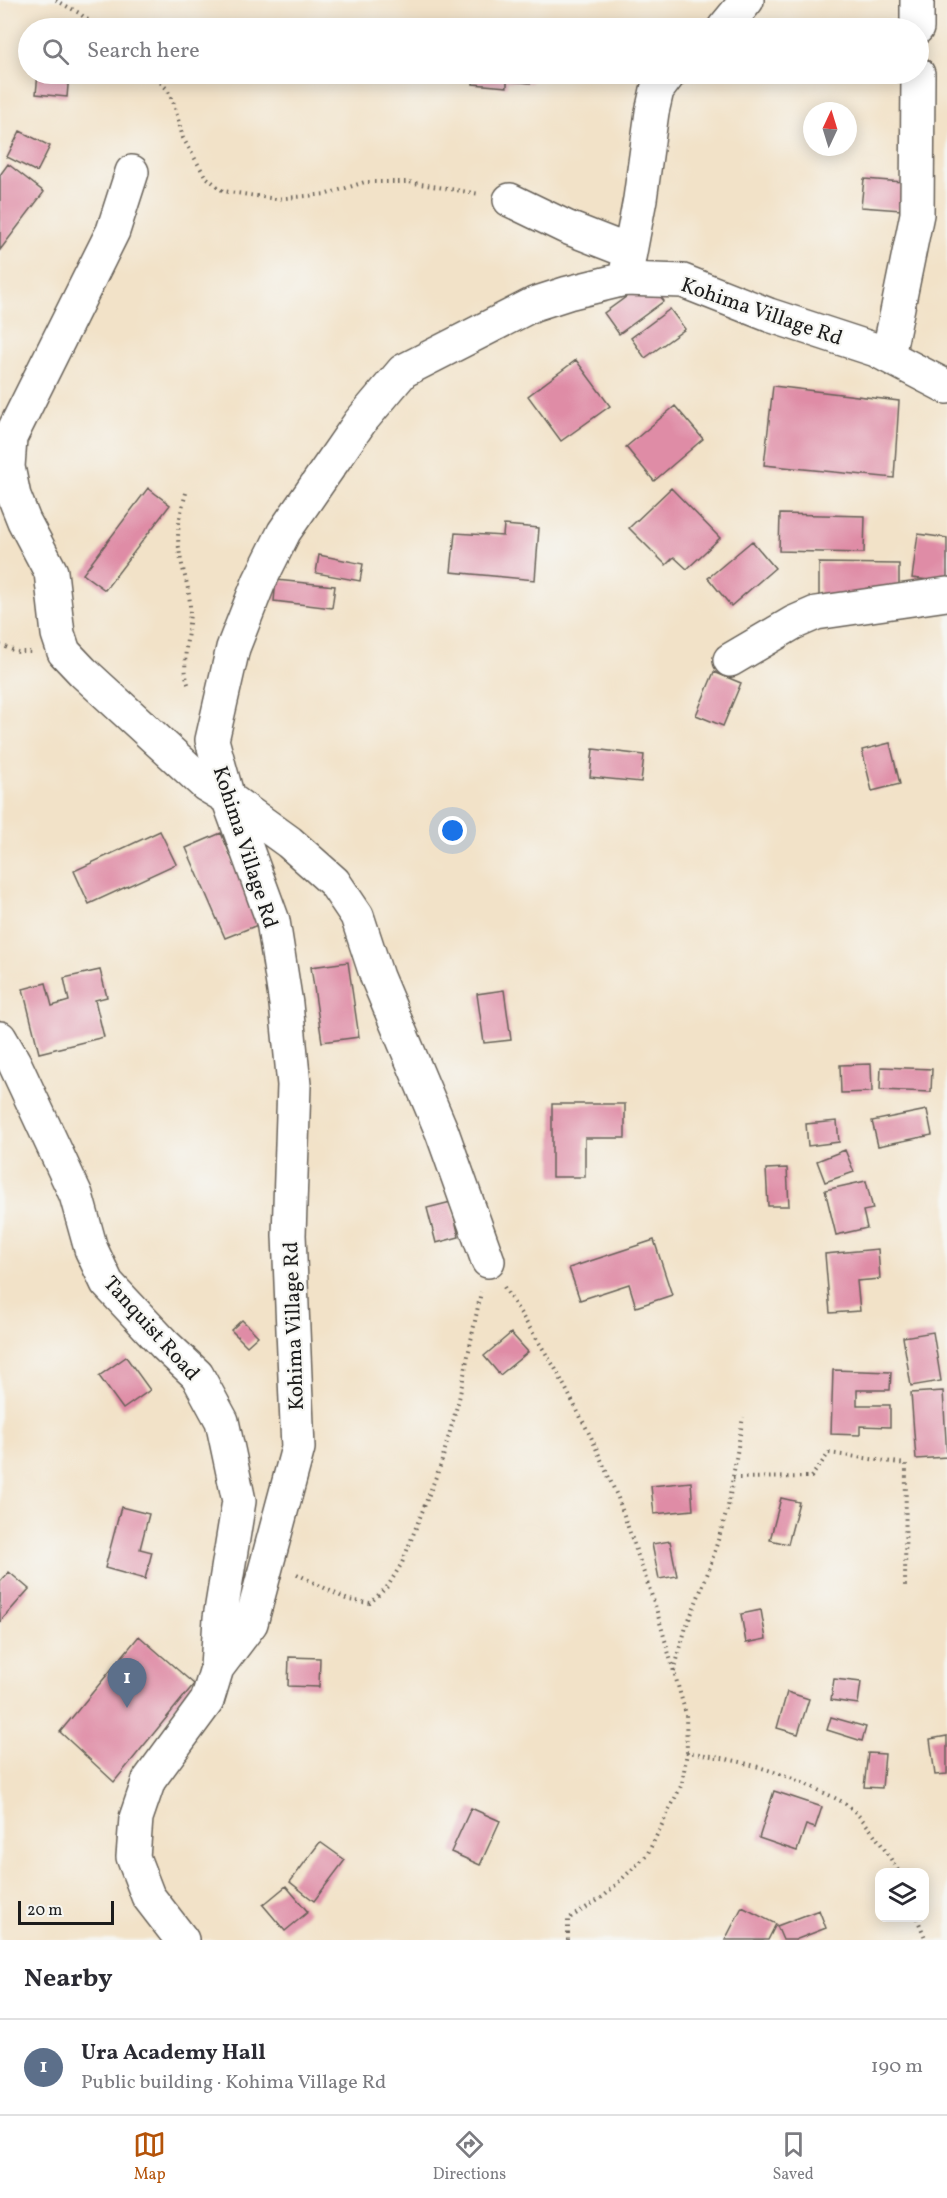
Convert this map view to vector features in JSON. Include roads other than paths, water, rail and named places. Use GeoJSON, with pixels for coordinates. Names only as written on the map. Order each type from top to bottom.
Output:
{"type":"FeatureCollection","features":[{"type":"Feature","properties":{"kind":"street"},"geometry":{"type":"LineString","coordinates":[[732,18],[747,0]]}},
{"type":"Feature","properties":{"kind":"street"},"geometry":{"type":"LineString","coordinates":[[917,0],[917,18]]}},
{"type":"Feature","properties":{"kind":"street"},"geometry":{"type":"LineString","coordinates":[[510,200],[566,227],[627,266],[640,199],[652,112],[657,90],[662,84]]}},
{"type":"Feature","properties":{"kind":"street"},"geometry":{"type":"LineString","coordinates":[[888,356],[917,214],[918,84]]}},
{"type":"Feature","properties":{"kind":"street"},"geometry":{"type":"LineString","coordinates":[[132,172],[113,231],[10,438],[9,467],[14,496],[24,521],[51,572],[58,634],[64,652],[206,785],[289,842],[334,882],[357,916],[377,977],[442,1131],[488,1261]]}},
{"type":"Feature","properties":{"kind":"street","name":"Kohima Village Rd"},"geometry":{"type":"LineString","coordinates":[[182,1940],[148,1896],[134,1857],[136,1818],[149,1780],[207,1701],[217,1668],[251,1623],[298,1448],[289,1234],[294,1085],[286,1004],[273,921],[228,798],[212,740],[233,648],[259,582],[284,532],[360,422],[403,371],[534,304],[568,293],[627,266],[683,281],[769,315],[876,350],[947,387]]}},
{"type":"Feature","properties":{"kind":"street"},"geometry":{"type":"LineString","coordinates":[[730,660],[793,623],[816,613],[947,594]]}},
{"type":"Feature","properties":{"kind":"street","name":"Tanquist Road"},"geometry":{"type":"LineString","coordinates":[[0,1038],[15,1062],[76,1195],[91,1249],[108,1283],[165,1345],[197,1375],[222,1421],[239,1501],[220,1618],[217,1668]]}},
{"type":"Feature","properties":{"kind":"place","name":"Ura Academy Hall"},"geometry":{"type":"Point","coordinates":[127,1708]}}]}
